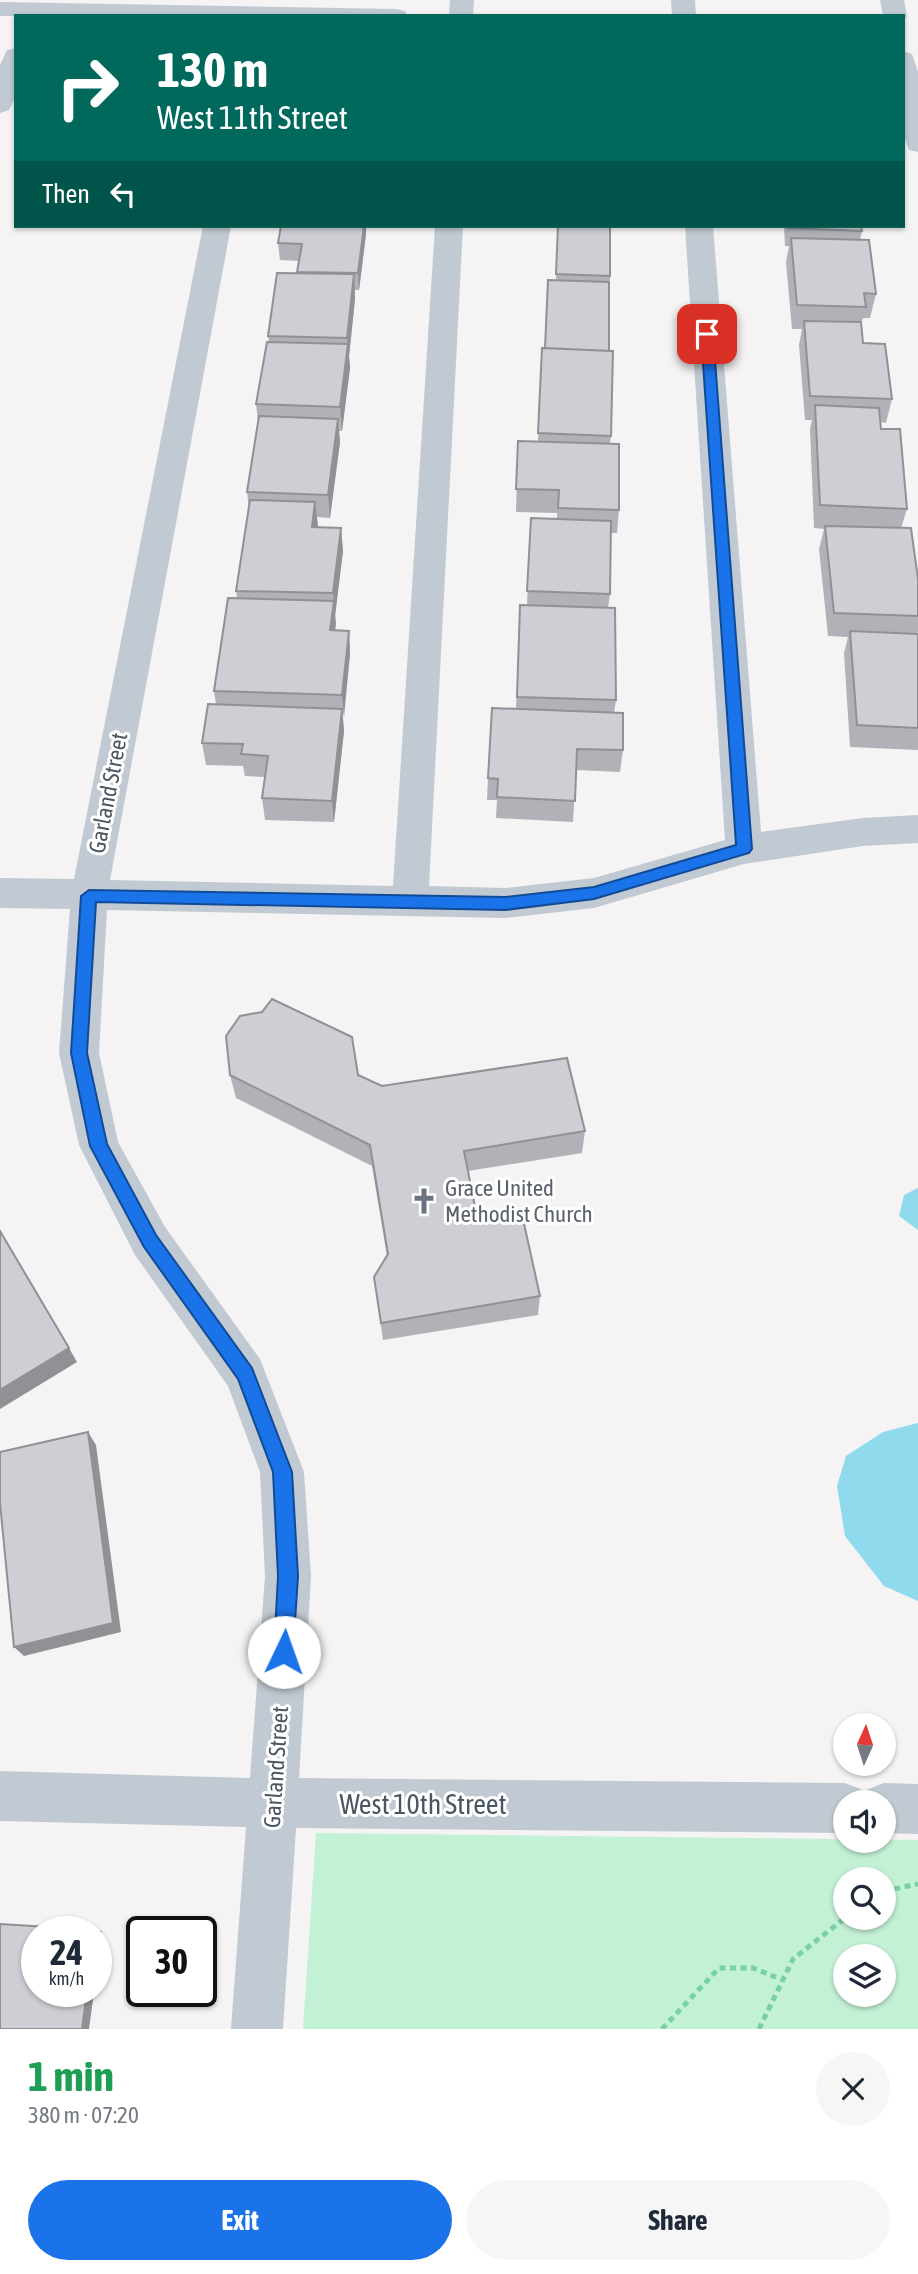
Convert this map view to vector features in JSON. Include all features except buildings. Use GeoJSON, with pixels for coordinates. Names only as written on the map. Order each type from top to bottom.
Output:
{"type":"FeatureCollection","features":[{"type":"Feature","properties":{"kind":"street"},"geometry":{"type":"LineString","coordinates":[[0,9],[258,10],[350,14]]}},
{"type":"Feature","properties":{"kind":"street"},"geometry":{"type":"LineString","coordinates":[[0,105],[14,61]]}},
{"type":"Feature","properties":{"kind":"street"},"geometry":{"type":"LineString","coordinates":[[905,70],[918,144]]}},
{"type":"Feature","properties":{"kind":"street","name":"Garland Street"},"geometry":{"type":"LineString","coordinates":[[217,228],[89,896],[79,1053],[99,1146],[150,1241],[245,1374],[282,1472],[288,1576],[275,1803],[257,2029]]}},
{"type":"Feature","properties":{"kind":"street"},"geometry":{"type":"LineString","coordinates":[[410,901],[449,228]]}},
{"type":"Feature","properties":{"kind":"street"},"geometry":{"type":"LineString","coordinates":[[699,228],[744,849]]}},
{"type":"Feature","properties":{"kind":"street"},"geometry":{"type":"LineString","coordinates":[[0,893],[505,903],[594,893],[744,849],[863,832],[918,829]]}},
{"type":"Feature","properties":{"kind":"street","name":"West 10th Street"},"geometry":{"type":"LineString","coordinates":[[0,1796],[275,1803],[833,1808]]}},
{"type":"Feature","properties":{"kind":"street"},"geometry":{"type":"LineString","coordinates":[[896,1808],[918,1809]]}},
{"type":"Feature","properties":{"kind":"path"},"geometry":{"type":"LineString","coordinates":[[896,1889],[918,1884]]}},
{"type":"Feature","properties":{"kind":"path"},"geometry":{"type":"LineString","coordinates":[[759,2029],[793,1959],[833,1927]]}},
{"type":"Feature","properties":{"kind":"path"},"geometry":{"type":"LineString","coordinates":[[662,2029],[719,1968],[753,1968],[783,1980]]}},
{"type":"Feature","properties":{"kind":"green space"},"geometry":{"type":"Polygon","coordinates":[[[316,1833],[833,1839],[833,1853],[896,1853],[896,1840],[918,1840],[918,2029],[303,2029],[316,1833]]]}},
{"type":"Feature","properties":{"kind":"water"},"geometry":{"type":"Polygon","coordinates":[[[918,1188],[918,1230],[899,1216],[904,1195],[918,1188]]]}},
{"type":"Feature","properties":{"kind":"water"},"geometry":{"type":"Polygon","coordinates":[[[918,1423],[918,1601],[884,1586],[845,1536],[837,1486],[846,1456],[883,1432],[918,1423]]]}},
{"type":"Feature","properties":{"kind":"place","name":"Grace United Methodist Church"},"geometry":{"type":"Point","coordinates":[424,1201]}},
{"type":"Feature","properties":{"kind":"route"},"geometry":{"type":"LineString","coordinates":[[284,1652],[288,1576],[282,1472],[245,1374],[150,1241],[99,1146],[79,1053],[89,896],[505,903],[594,893],[744,849],[707,334]]}}]}
